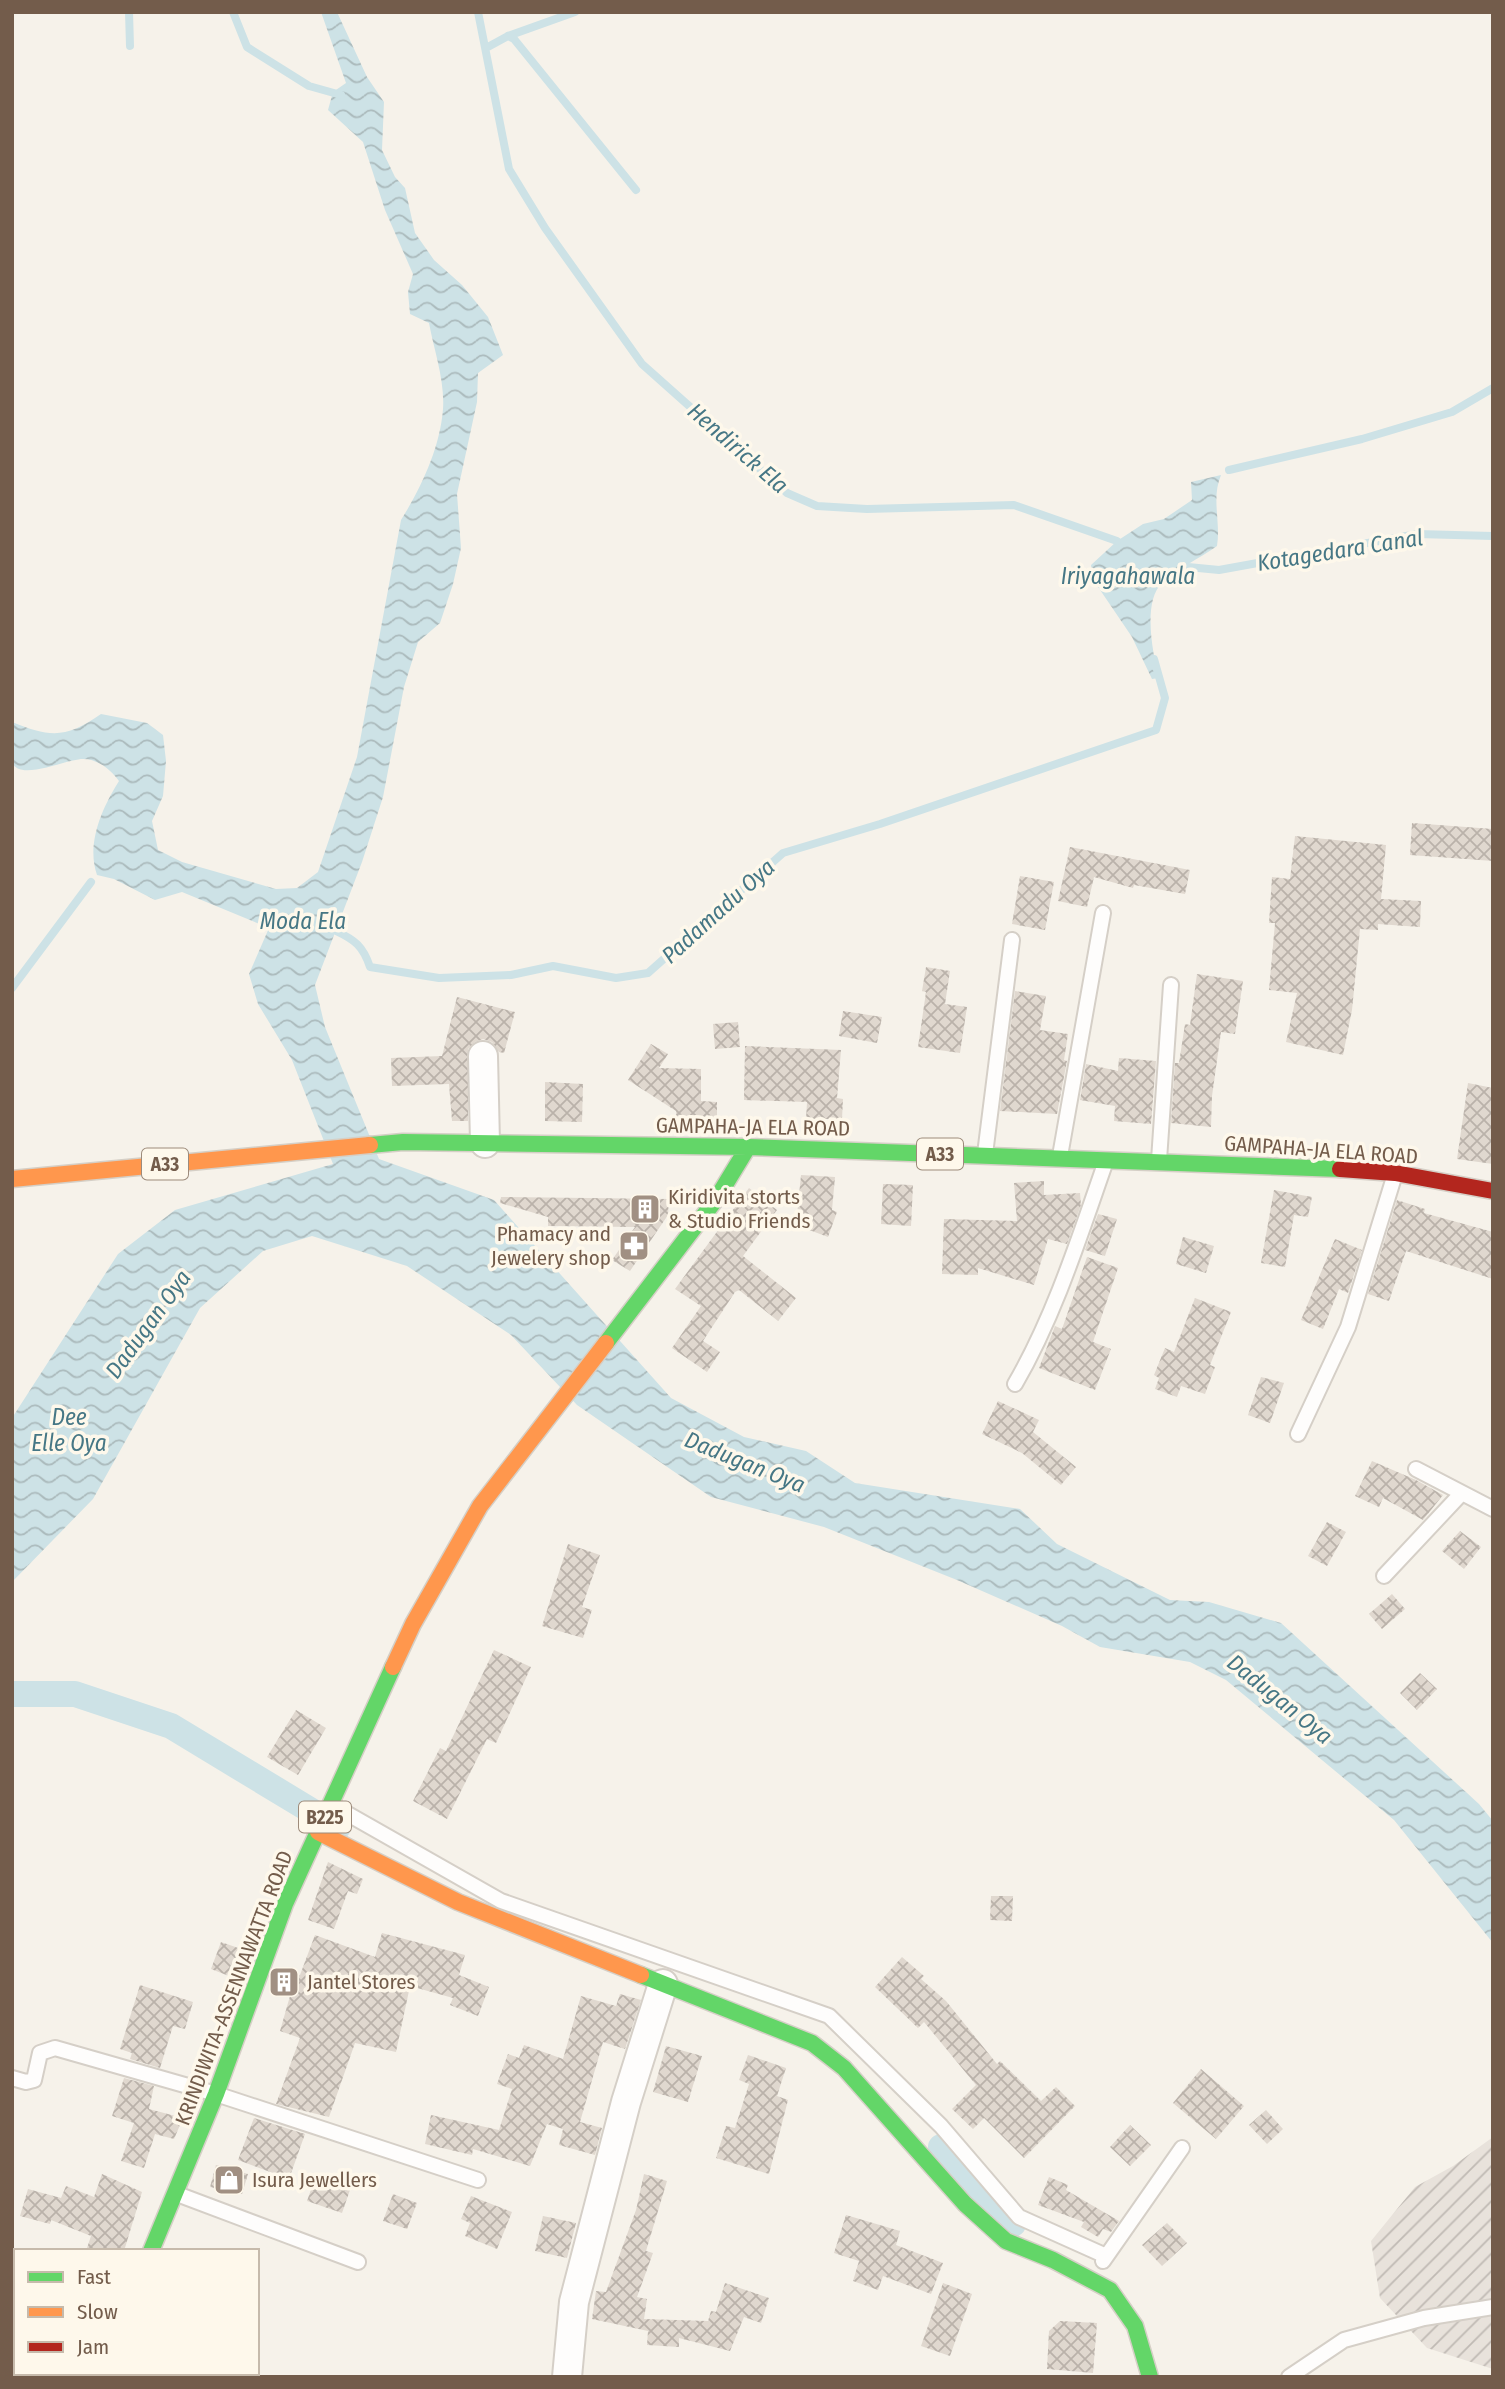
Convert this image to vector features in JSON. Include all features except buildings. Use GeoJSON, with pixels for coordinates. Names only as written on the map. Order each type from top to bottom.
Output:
{"type":"FeatureCollection","features":[{"type":"Feature","properties":{"kind":"main road","name":"GAMPAHA-JA ELA ROAD"},"geometry":{"type":"LineString","coordinates":[[12,1179],[385,1142],[748,1147],[1159,1161],[1395,1173],[1493,1191]]}},
{"type":"Feature","properties":{"kind":"main road","name":"KRINDIWITA-ASSENNAWATTA ROAD"},"geometry":{"type":"LineString","coordinates":[[152,2249],[216,2094],[285,1904],[413,1624],[480,1506],[717,1198],[748,1147]]}},
{"type":"Feature","properties":{"kind":"main road"},"geometry":{"type":"LineString","coordinates":[[318,1832],[458,1902],[663,1984],[710,2000],[812,2043],[844,2068],[914,2143],[965,2204],[1006,2241],[1053,2260],[1110,2290],[1135,2326],[1150,2377]]}},
{"type":"Feature","properties":{"kind":"street"},"geometry":{"type":"LineString","coordinates":[[483,1056],[485,1143]]}},
{"type":"Feature","properties":{"kind":"street"},"geometry":{"type":"LineString","coordinates":[[566,2377],[574,2302],[626,2102],[663,1984]]}},
{"type":"Feature","properties":{"kind":"lane"},"geometry":{"type":"LineString","coordinates":[[1059,1158],[1103,913]]}},
{"type":"Feature","properties":{"kind":"lane"},"geometry":{"type":"LineString","coordinates":[[984,1155],[1012,940]]}},
{"type":"Feature","properties":{"kind":"lane"},"geometry":{"type":"LineString","coordinates":[[1159,1161],[1171,985]]}},
{"type":"Feature","properties":{"kind":"lane"},"geometry":{"type":"LineString","coordinates":[[1014,1384],[1028,1361],[1071,1258],[1107,1159]]}},
{"type":"Feature","properties":{"kind":"lane"},"geometry":{"type":"LineString","coordinates":[[1298,1434],[1348,1327],[1395,1173]]}},
{"type":"Feature","properties":{"kind":"lane"},"geometry":{"type":"LineString","coordinates":[[1416,1469],[1460,1495],[1493,1509]]}},
{"type":"Feature","properties":{"kind":"lane"},"geometry":{"type":"LineString","coordinates":[[1384,1576],[1460,1495]]}},
{"type":"Feature","properties":{"kind":"lane"},"geometry":{"type":"LineString","coordinates":[[331,1804],[501,1901],[829,2016],[941,2126],[1018,2217],[1107,2256]]}},
{"type":"Feature","properties":{"kind":"lane"},"geometry":{"type":"LineString","coordinates":[[12,2078],[26,2082],[33,2080],[40,2053],[55,2048],[216,2094],[478,2180]]}},
{"type":"Feature","properties":{"kind":"lane"},"geometry":{"type":"LineString","coordinates":[[1090,2280],[1182,2148]]}},
{"type":"Feature","properties":{"kind":"lane"},"geometry":{"type":"LineString","coordinates":[[177,2193],[358,2262]]}},
{"type":"Feature","properties":{"kind":"lane"},"geometry":{"type":"LineString","coordinates":[[1289,2377],[1344,2340],[1424,2318],[1493,2307]]}},
{"type":"Feature","properties":{"kind":"shaded area"},"geometry":{"type":"Polygon","coordinates":[[[1493,2137],[1493,2369],[1427,2348],[1380,2298],[1371,2241],[1415,2187],[1453,2166],[1493,2137]]]}},
{"type":"Feature","properties":{"kind":"water","name":"Dee Elle Oya"},"geometry":{"type":"Polygon","coordinates":[[[321,12],[337,12],[367,77],[384,102],[382,150],[395,177],[405,188],[415,233],[434,260],[462,285],[488,317],[503,355],[478,373],[477,402],[457,494],[461,548],[453,584],[440,623],[418,642],[404,687],[383,797],[362,862],[315,985],[325,1027],[379,1159],[494,1200],[671,1398],[744,1437],[806,1451],[855,1483],[1020,1509],[1057,1544],[1170,1600],[1209,1602],[1281,1623],[1479,1804],[1493,1821],[1493,1943],[1394,1820],[1226,1680],[1190,1662],[1100,1647],[1062,1626],[957,1580],[824,1527],[711,1497],[577,1405],[511,1335],[407,1266],[312,1236],[263,1251],[200,1308],[93,1499],[12,1582],[12,1418],[118,1254],[175,1210],[333,1164],[292,1060],[258,1004],[249,974],[269,928],[182,892],[155,900],[114,879],[97,875],[93,851],[98,826],[119,781],[104,766],[89,759],[23,770],[16,767],[12,761],[11,752],[12,722],[48,733],[78,728],[101,714],[147,723],[163,735],[166,761],[163,796],[152,821],[158,850],[182,862],[276,889],[297,888],[318,872],[357,757],[401,520],[416,495],[434,453],[443,409],[441,377],[429,323],[410,314],[408,292],[413,274],[385,210],[363,142],[328,110],[333,92],[346,83],[321,12]]]}},
{"type":"Feature","properties":{"kind":"water","name":"Iriyagahawala"},"geometry":{"type":"Polygon","coordinates":[[[1221,475],[1216,501],[1217,546],[1162,583],[1152,603],[1151,629],[1159,678],[1152,679],[1132,637],[1092,578],[1091,565],[1117,541],[1143,524],[1164,519],[1192,500],[1191,482],[1221,475]]]}},
{"type":"Feature","properties":{"kind":"waterway"},"geometry":{"type":"LineString","coordinates":[[129,12],[130,46]]}},
{"type":"Feature","properties":{"kind":"waterway"},"geometry":{"type":"LineString","coordinates":[[233,12],[247,47],[309,86],[341,95]]}},
{"type":"Feature","properties":{"kind":"waterway","name":"Hendirick Ela"},"geometry":{"type":"LineString","coordinates":[[478,12],[509,169],[545,228],[642,364],[787,493],[817,506],[867,509],[1014,505],[1117,541]]}},
{"type":"Feature","properties":{"kind":"waterway"},"geometry":{"type":"LineString","coordinates":[[486,48],[508,36],[575,12]]}},
{"type":"Feature","properties":{"kind":"waterway"},"geometry":{"type":"LineString","coordinates":[[508,36],[514,39],[636,190]]}},
{"type":"Feature","properties":{"kind":"waterway"},"geometry":{"type":"LineString","coordinates":[[1229,470],[1362,439],[1452,412],[1493,388]]}},
{"type":"Feature","properties":{"kind":"waterway","name":"Kotagedara Canal"},"geometry":{"type":"LineString","coordinates":[[1188,567],[1219,570],[1417,534],[1493,536]]}},
{"type":"Feature","properties":{"kind":"waterway","name":"Padamadu Oya"},"geometry":{"type":"LineString","coordinates":[[336,931],[357,945],[370,967],[439,978],[511,975],[553,966],[616,978],[648,973],[783,853],[880,824],[1156,730],[1165,698],[1154,659]]}},
{"type":"Feature","properties":{"kind":"waterway"},"geometry":{"type":"LineString","coordinates":[[12,988],[91,882]]}},
{"type":"Feature","properties":{"kind":"waterway"},"geometry":{"type":"LineString","coordinates":[[12,1694],[75,1694],[171,1726],[338,1827]]}},
{"type":"Feature","properties":{"kind":"waterway"},"geometry":{"type":"LineString","coordinates":[[941,2147],[1013,2224]]}},
{"type":"Feature","properties":{"kind":"traffic: fast"},"geometry":{"type":"LineString","coordinates":[[370,1145],[403,1142],[748,1147],[1340,1169]]}},
{"type":"Feature","properties":{"kind":"traffic: fast"},"geometry":{"type":"LineString","coordinates":[[606,1343],[717,1198],[748,1147]]}},
{"type":"Feature","properties":{"kind":"traffic: fast"},"geometry":{"type":"LineString","coordinates":[[152,2249],[216,2094],[285,1904],[393,1667]]}},
{"type":"Feature","properties":{"kind":"traffic: fast"},"geometry":{"type":"LineString","coordinates":[[641,1975],[812,2043],[844,2068],[965,2204],[1006,2241],[1053,2260],[1110,2290],[1135,2326],[1150,2377]]}},
{"type":"Feature","properties":{"kind":"traffic: slow"},"geometry":{"type":"LineString","coordinates":[[12,1179],[370,1145]]}},
{"type":"Feature","properties":{"kind":"traffic: slow"},"geometry":{"type":"LineString","coordinates":[[393,1667],[413,1624],[480,1506],[606,1343]]}},
{"type":"Feature","properties":{"kind":"traffic: slow"},"geometry":{"type":"LineString","coordinates":[[318,1832],[458,1902],[641,1975]]}},
{"type":"Feature","properties":{"kind":"traffic: jam"},"geometry":{"type":"LineString","coordinates":[[1340,1169],[1395,1173],[1493,1191]]}},
{"type":"Feature","properties":{"kind":"place","name":"Kiridivita storts & Studio Friends"},"geometry":{"type":"Point","coordinates":[645,1209]}},
{"type":"Feature","properties":{"kind":"place","name":"Phamacy and Jewelery shop"},"geometry":{"type":"Point","coordinates":[634,1246]}},
{"type":"Feature","properties":{"kind":"place","name":"Jantel Stores"},"geometry":{"type":"Point","coordinates":[284,1982]}},
{"type":"Feature","properties":{"kind":"place","name":"Isura Jewellers"},"geometry":{"type":"Point","coordinates":[229,2180]}},
{"type":"Feature","properties":{"kind":"water label","name":"Moda Ela"},"geometry":{"type":"Point","coordinates":[303,921]}},
{"type":"Feature","properties":{"kind":"water label","name":"Dadugan Oya"},"geometry":{"type":"Point","coordinates":[148,1324]}},
{"type":"Feature","properties":{"kind":"water label","name":"Dadugan Oya"},"geometry":{"type":"Point","coordinates":[745,1462]}},
{"type":"Feature","properties":{"kind":"water label","name":"Dadugan Oya"},"geometry":{"type":"Point","coordinates":[1280,1699]}}]}
